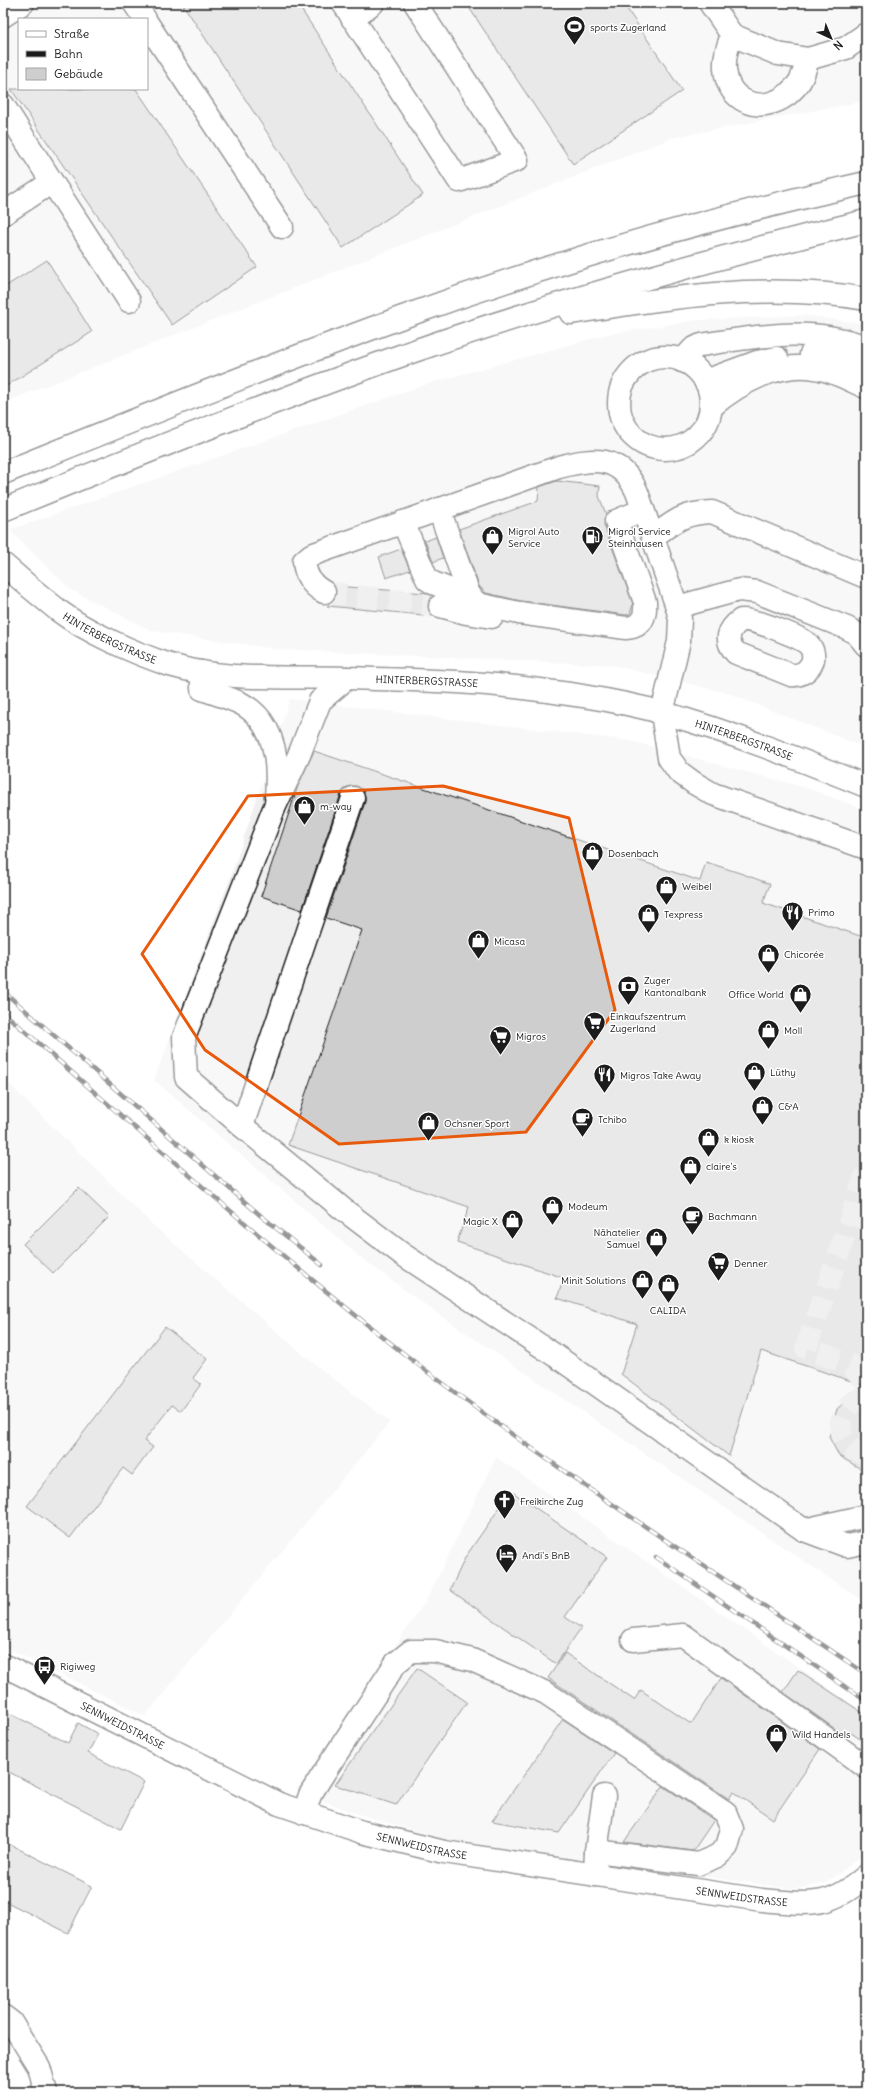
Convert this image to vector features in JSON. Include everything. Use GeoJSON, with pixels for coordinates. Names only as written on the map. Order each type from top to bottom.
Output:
{"type":"FeatureCollection","features":[{"type":"Feature","properties":{"kind":"main road"},"geometry":{"type":"LineString","coordinates":[[3,16],[24,3]]}},
{"type":"Feature","properties":{"kind":"main road"},"geometry":{"type":"LineString","coordinates":[[134,3],[144,18]]}},
{"type":"Feature","properties":{"kind":"main road"},"geometry":{"type":"LineString","coordinates":[[373,3],[347,10],[459,181],[517,160],[415,3]]}},
{"type":"Feature","properties":{"kind":"main road"},"geometry":{"type":"LineString","coordinates":[[710,3],[732,35],[778,54],[808,59],[846,48],[866,34]]}},
{"type":"Feature","properties":{"kind":"main road"},"geometry":{"type":"LineString","coordinates":[[148,24],[282,227]]}},
{"type":"Feature","properties":{"kind":"main road"},"geometry":{"type":"LineString","coordinates":[[732,35],[726,50],[725,68],[728,83],[736,95],[750,104],[766,105],[779,100],[793,89],[801,80],[808,59]]}},
{"type":"Feature","properties":{"kind":"main road"},"geometry":{"type":"LineString","coordinates":[[3,105],[129,301]]}},
{"type":"Feature","properties":{"kind":"main road"},"geometry":{"type":"LineString","coordinates":[[702,224],[834,179],[866,170]]}},
{"type":"Feature","properties":{"kind":"main road"},"geometry":{"type":"LineString","coordinates":[[3,214],[52,182]]}},
{"type":"Feature","properties":{"kind":"main road"},"geometry":{"type":"LineString","coordinates":[[3,473],[201,394],[401,317],[495,285],[702,224],[798,198],[866,184]]}},
{"type":"Feature","properties":{"kind":"main road"},"geometry":{"type":"LineString","coordinates":[[3,510],[298,394],[486,328],[636,282],[761,247],[866,221]]}},
{"type":"Feature","properties":{"kind":"main road"},"geometry":{"type":"LineString","coordinates":[[486,328],[622,305],[703,294],[798,291],[866,299]]}},
{"type":"Feature","properties":{"kind":"main road"},"geometry":{"type":"LineString","coordinates":[[682,360],[693,349],[701,345],[760,335],[814,335],[833,337],[866,347]]}},
{"type":"Feature","properties":{"kind":"main road"},"geometry":{"type":"LineString","coordinates":[[705,381],[757,362],[788,355],[808,354],[828,356],[866,369]]}},
{"type":"Feature","properties":{"kind":"main road"},"geometry":{"type":"LineString","coordinates":[[667,357],[682,360],[695,368],[705,381],[710,393],[711,407],[707,421],[700,433],[689,442],[674,448],[659,449],[644,444],[631,435],[623,422],[619,407],[620,392],[626,378],[637,366],[651,359],[667,357]]}},
{"type":"Feature","properties":{"kind":"main road"},"geometry":{"type":"LineString","coordinates":[[711,407],[732,390],[770,372],[790,368],[807,366],[822,369],[866,387]]}},
{"type":"Feature","properties":{"kind":"main road"},"geometry":{"type":"LineString","coordinates":[[324,592],[313,584],[308,576],[304,561],[307,558],[403,522],[559,467],[590,460],[606,462],[624,472],[633,483],[677,606],[680,619],[679,640],[662,712],[669,758],[676,769],[694,783],[712,794],[866,848]]}},
{"type":"Feature","properties":{"kind":"main road"},"geometry":{"type":"LineString","coordinates":[[439,509],[471,598]]}},
{"type":"Feature","properties":{"kind":"main road"},"geometry":{"type":"LineString","coordinates":[[403,522],[427,579],[432,583],[471,598],[482,605],[519,614],[626,628],[637,626],[645,616],[645,602],[616,520],[643,510]]}},
{"type":"Feature","properties":{"kind":"main road"},"geometry":{"type":"LineString","coordinates":[[653,537],[681,517],[695,513],[712,512],[866,577]]}},
{"type":"Feature","properties":{"kind":"main road","name":"HINTERBERGSTRASSE"},"geometry":{"type":"LineString","coordinates":[[3,564],[60,612],[88,629],[150,658],[172,665],[202,672],[277,678],[347,678],[506,686],[607,700],[662,712],[747,739],[866,786]]}},
{"type":"Feature","properties":{"kind":"main road"},"geometry":{"type":"LineString","coordinates":[[677,606],[739,590],[747,590],[811,613],[847,628],[857,634],[866,645]]}},
{"type":"Feature","properties":{"kind":"main road"},"geometry":{"type":"LineString","coordinates":[[440,606],[480,616],[506,618],[519,614]]}},
{"type":"Feature","properties":{"kind":"main road"},"geometry":{"type":"LineString","coordinates":[[800,640],[811,613]]}},
{"type":"Feature","properties":{"kind":"main road"},"geometry":{"type":"LineString","coordinates":[[202,672],[202,689],[243,705],[257,715],[266,729],[274,748],[278,774],[275,806]]}},
{"type":"Feature","properties":{"kind":"main road"},"geometry":{"type":"LineString","coordinates":[[347,678],[320,701],[299,755],[275,806],[184,1037],[186,1077],[242,1126],[344,1210],[402,1254],[556,1356],[804,1530],[847,1546],[866,1542]]}},
{"type":"Feature","properties":{"kind":"main road"},"geometry":{"type":"LineString","coordinates":[[242,1126],[353,798]]}},
{"type":"Feature","properties":{"kind":"main road"},"geometry":{"type":"LineString","coordinates":[[804,1530],[866,1516]]}},
{"type":"Feature","properties":{"kind":"main road"},"geometry":{"type":"LineString","coordinates":[[633,1640],[683,1635],[866,1767]]}},
{"type":"Feature","properties":{"kind":"main road"},"geometry":{"type":"LineString","coordinates":[[304,1813],[310,1795],[396,1663],[411,1651],[435,1651],[472,1660],[546,1692],[725,1812],[732,1829],[727,1847],[717,1856],[698,1864],[596,1851]]}},
{"type":"Feature","properties":{"kind":"main road","name":"SENNWEIDSTRASSE"},"geometry":{"type":"LineString","coordinates":[[3,1665],[279,1804],[362,1832],[444,1852],[762,1900],[800,1903],[827,1901],[849,1891],[866,1876]]}},
{"type":"Feature","properties":{"kind":"main road"},"geometry":{"type":"LineString","coordinates":[[595,1875],[596,1851],[604,1796]]}},
{"type":"Feature","properties":{"kind":"main road"},"geometry":{"type":"LineString","coordinates":[[3,2016],[11,2022],[40,2067],[46,2092]]}},
{"type":"Feature","properties":{"kind":"highlighted area"},"geometry":{"type":"Polygon","coordinates":[[[443,786],[569,818],[615,1010],[526,1132],[339,1144],[205,1050],[142,954],[248,796],[443,786]]]}},
{"type":"Feature","properties":{"kind":"shaded area"},"geometry":{"type":"Polygon","coordinates":[[[3,3],[866,3],[866,101],[675,137],[3,403],[3,3]]]}},
{"type":"Feature","properties":{"kind":"shaded area"},"geometry":{"type":"Polygon","coordinates":[[[804,315],[866,324],[866,748],[727,693],[611,665],[274,649],[152,631],[71,590],[9,530],[430,383],[608,334],[698,320],[804,315]]]}},
{"type":"Feature","properties":{"kind":"shaded area","name":"Einkaufszentrum Zugerland"},"geometry":{"type":"Polygon","coordinates":[[[290,699],[631,741],[807,788],[866,810],[866,1603],[432,1310],[356,1254],[154,1080],[231,876],[290,699]]]}},
{"type":"Feature","properties":{"kind":"shaded area"},"geometry":{"type":"Polygon","coordinates":[[[3,1078],[153,1225],[312,1362],[390,1422],[145,1716],[3,1646],[3,1078]]]}},
{"type":"Feature","properties":{"kind":"shaded area"},"geometry":{"type":"Polygon","coordinates":[[[496,1457],[866,1714],[866,1851],[859,1858],[827,1883],[794,1889],[457,1843],[351,1812],[296,1790],[427,1599],[496,1457]]]}},
{"type":"Feature","properties":{"kind":"building"},"geometry":{"type":"Polygon","coordinates":[[[182,3],[297,3],[423,195],[343,248],[182,3]]]}},
{"type":"Feature","properties":{"kind":"building","name":"sports Zugerland"},"geometry":{"type":"Polygon","coordinates":[[[466,3],[623,3],[682,91],[573,164],[466,3]]]}},
{"type":"Feature","properties":{"kind":"building"},"geometry":{"type":"Polygon","coordinates":[[[11,89],[137,90],[257,267],[172,325],[11,89]]]}},
{"type":"Feature","properties":{"kind":"building"},"geometry":{"type":"Polygon","coordinates":[[[47,260],[92,332],[3,388],[3,288],[47,260]]]}},
{"type":"Feature","properties":{"kind":"building"},"geometry":{"type":"Polygon","coordinates":[[[557,481],[600,486],[599,496],[606,514],[604,525],[633,604],[630,614],[626,615],[521,601],[486,593],[479,586],[459,529],[538,501],[539,487],[557,481]]]}},
{"type":"Feature","properties":{"kind":"building"},"geometry":{"type":"Polygon","coordinates":[[[436,537],[443,558],[433,562],[425,541],[436,537]]]}},
{"type":"Feature","properties":{"kind":"building"},"geometry":{"type":"Polygon","coordinates":[[[401,549],[410,570],[386,578],[379,557],[401,549]]]}},
{"type":"Feature","properties":{"kind":"building"},"geometry":{"type":"Polygon","coordinates":[[[335,586],[426,593],[433,596],[428,602],[428,609],[434,616],[327,606],[335,598],[335,586]]]}},
{"type":"Feature","properties":{"kind":"building","name":"Einkaufszentrum Zugerland"},"geometry":{"type":"Polygon","coordinates":[[[314,751],[700,881],[706,862],[743,874],[770,884],[763,903],[866,938],[866,1472],[839,1456],[829,1437],[837,1409],[863,1385],[761,1351],[729,1456],[621,1374],[637,1324],[557,1298],[564,1278],[457,1242],[469,1207],[288,1145],[362,930],[326,918],[365,802],[363,790],[357,786],[345,788],[341,794],[302,910],[261,896],[298,786],[314,751]]]}},
{"type":"Feature","properties":{"kind":"building"},"geometry":{"type":"Polygon","coordinates":[[[79,1188],[109,1217],[53,1273],[23,1244],[79,1188]]]}},
{"type":"Feature","properties":{"kind":"building"},"geometry":{"type":"Polygon","coordinates":[[[165,1327],[207,1359],[193,1378],[201,1384],[181,1411],[172,1405],[144,1441],[153,1447],[132,1475],[123,1468],[70,1538],[27,1506],[165,1327]]]}},
{"type":"Feature","properties":{"kind":"building"},"geometry":{"type":"Polygon","coordinates":[[[511,1491],[607,1557],[565,1617],[581,1628],[556,1664],[450,1590],[466,1556],[511,1491]]]}},
{"type":"Feature","properties":{"kind":"building"},"geometry":{"type":"Polygon","coordinates":[[[565,1653],[634,1700],[641,1690],[691,1724],[721,1678],[820,1749],[773,1819],[733,1792],[729,1799],[548,1678],[565,1653]]]}},
{"type":"Feature","properties":{"kind":"building"},"geometry":{"type":"Polygon","coordinates":[[[417,1668],[467,1702],[396,1805],[335,1785],[417,1668]]]}},
{"type":"Feature","properties":{"kind":"building"},"geometry":{"type":"Polygon","coordinates":[[[798,1670],[866,1715],[866,1743],[848,1731],[845,1736],[783,1692],[798,1670]]]}},
{"type":"Feature","properties":{"kind":"building"},"geometry":{"type":"Polygon","coordinates":[[[3,1710],[68,1743],[78,1723],[98,1734],[88,1753],[144,1782],[121,1829],[3,1769],[3,1710]]]}},
{"type":"Feature","properties":{"kind":"building"},"geometry":{"type":"Polygon","coordinates":[[[563,1719],[614,1753],[559,1833],[492,1821],[563,1719]]]}},
{"type":"Feature","properties":{"kind":"building"},"geometry":{"type":"Polygon","coordinates":[[[663,1786],[714,1820],[693,1851],[624,1842],[663,1786]]]}},
{"type":"Feature","properties":{"kind":"building"},"geometry":{"type":"Polygon","coordinates":[[[3,1841],[92,1886],[68,1933],[3,1900],[3,1841]]]}},
{"type":"Feature","properties":{"kind":"tunnel"},"geometry":{"type":"LineString","coordinates":[[324,592],[440,606]]}},
{"type":"Feature","properties":{"kind":"tunnel"},"geometry":{"type":"LineString","coordinates":[[866,1173],[806,1348],[851,1365],[866,1382]]}},
{"type":"Feature","properties":{"kind":"tunnel"},"geometry":{"type":"LineString","coordinates":[[866,1397],[855,1401],[847,1408],[842,1417],[840,1426],[842,1436],[847,1444],[855,1450],[866,1453]]}},
{"type":"Feature","properties":{"kind":"railway"},"geometry":{"type":"LineString","coordinates":[[3,991],[260,1215],[322,1265]]}},
{"type":"Feature","properties":{"kind":"railway"},"geometry":{"type":"LineString","coordinates":[[3,1012],[251,1228],[352,1312],[459,1396],[573,1477],[690,1557],[866,1674]]}},
{"type":"Feature","properties":{"kind":"railway"},"geometry":{"type":"LineString","coordinates":[[656,1557],[866,1701]]}},
{"type":"Feature","properties":{"kind":"place","name":"sports Zugerland"},"geometry":{"type":"Point","coordinates":[574,46]}},
{"type":"Feature","properties":{"kind":"place","name":"Migrol Auto Service"},"geometry":{"type":"Point","coordinates":[493,556]}},
{"type":"Feature","properties":{"kind":"place","name":"Migrol Service Steinhausen"},"geometry":{"type":"Point","coordinates":[592,556]}},
{"type":"Feature","properties":{"kind":"place","name":"m-way"},"geometry":{"type":"Point","coordinates":[304,826]}},
{"type":"Feature","properties":{"kind":"place","name":"Dosenbach"},"geometry":{"type":"Point","coordinates":[592,872]}},
{"type":"Feature","properties":{"kind":"place","name":"Weibel"},"geometry":{"type":"Point","coordinates":[666,906]}},
{"type":"Feature","properties":{"kind":"place","name":"Primo"},"geometry":{"type":"Point","coordinates":[792,932]}},
{"type":"Feature","properties":{"kind":"place","name":"Texpress"},"geometry":{"type":"Point","coordinates":[649,934]}},
{"type":"Feature","properties":{"kind":"place","name":"Micasa"},"geometry":{"type":"Point","coordinates":[479,960]}},
{"type":"Feature","properties":{"kind":"place","name":"Chicorée"},"geometry":{"type":"Point","coordinates":[768,974]}},
{"type":"Feature","properties":{"kind":"place","name":"Zuger Kantonalbank"},"geometry":{"type":"Point","coordinates":[628,1006]}},
{"type":"Feature","properties":{"kind":"place","name":"Office World"},"geometry":{"type":"Point","coordinates":[800,1014]}},
{"type":"Feature","properties":{"kind":"place","name":"Einkaufszentrum Zugerland"},"geometry":{"type":"Point","coordinates":[595,1042]}},
{"type":"Feature","properties":{"kind":"place","name":"Moll"},"geometry":{"type":"Point","coordinates":[769,1050]}},
{"type":"Feature","properties":{"kind":"place","name":"Migros"},"geometry":{"type":"Point","coordinates":[500,1056]}},
{"type":"Feature","properties":{"kind":"place","name":"Lüthy"},"geometry":{"type":"Point","coordinates":[754,1092]}},
{"type":"Feature","properties":{"kind":"place","name":"Migros Take Away"},"geometry":{"type":"Point","coordinates":[604,1094]}},
{"type":"Feature","properties":{"kind":"place","name":"C&A"},"geometry":{"type":"Point","coordinates":[763,1126]}},
{"type":"Feature","properties":{"kind":"place","name":"Tchibo"},"geometry":{"type":"Point","coordinates":[583,1138]}},
{"type":"Feature","properties":{"kind":"place","name":"Ochsner Sport"},"geometry":{"type":"Point","coordinates":[429,1142]}},
{"type":"Feature","properties":{"kind":"place","name":"k kiosk"},"geometry":{"type":"Point","coordinates":[709,1158]}},
{"type":"Feature","properties":{"kind":"place","name":"claire's"},"geometry":{"type":"Point","coordinates":[691,1186]}},
{"type":"Feature","properties":{"kind":"place","name":"Modeum"},"geometry":{"type":"Point","coordinates":[553,1226]}},
{"type":"Feature","properties":{"kind":"place","name":"Bachmann"},"geometry":{"type":"Point","coordinates":[692,1236]}},
{"type":"Feature","properties":{"kind":"place","name":"Magic X"},"geometry":{"type":"Point","coordinates":[513,1240]}},
{"type":"Feature","properties":{"kind":"place","name":"Nähatelier Samuel"},"geometry":{"type":"Point","coordinates":[656,1258]}},
{"type":"Feature","properties":{"kind":"place","name":"Denner"},"geometry":{"type":"Point","coordinates":[719,1282]}},
{"type":"Feature","properties":{"kind":"place","name":"Minit Solutions"},"geometry":{"type":"Point","coordinates":[642,1300]}},
{"type":"Feature","properties":{"kind":"place","name":"CALIDA"},"geometry":{"type":"Point","coordinates":[668,1304]}},
{"type":"Feature","properties":{"kind":"place","name":"Freikirche Zug"},"geometry":{"type":"Point","coordinates":[505,1520]}},
{"type":"Feature","properties":{"kind":"place","name":"Andi's BnB"},"geometry":{"type":"Point","coordinates":[507,1574]}},
{"type":"Feature","properties":{"kind":"place","name":"Rigiweg"},"geometry":{"type":"Point","coordinates":[44,1686]}},
{"type":"Feature","properties":{"kind":"place","name":"Wild Handels"},"geometry":{"type":"Point","coordinates":[776,1754]}}]}
